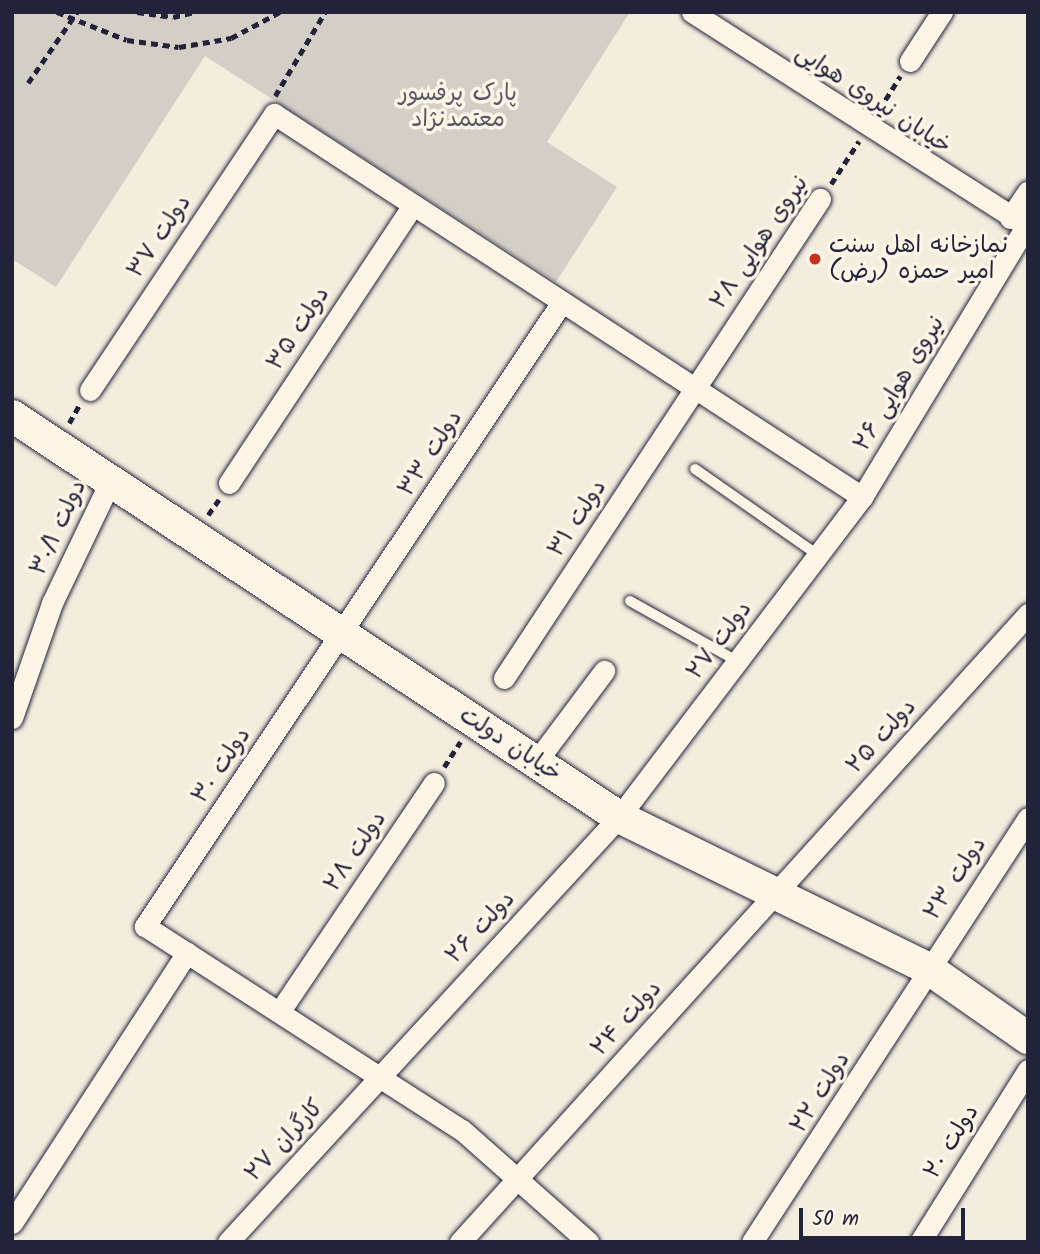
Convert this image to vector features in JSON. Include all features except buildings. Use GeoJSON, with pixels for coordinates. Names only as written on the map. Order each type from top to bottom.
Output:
{"type":"FeatureCollection","features":[{"type":"Feature","properties":{"kind":"street","name":"خیابان نیروی هوایی"},"geometry":{"type":"LineString","coordinates":[[692,12],[1021,224]]}},
{"type":"Feature","properties":{"kind":"street"},"geometry":{"type":"LineString","coordinates":[[910,61],[942,12]]}},
{"type":"Feature","properties":{"kind":"street"},"geometry":{"type":"LineString","coordinates":[[274,114],[862,497]]}},
{"type":"Feature","properties":{"kind":"street","name":"دولت ۳۷"},"geometry":{"type":"LineString","coordinates":[[90,390],[274,114]]}},
{"type":"Feature","properties":{"kind":"street","name":"نیروی هوایی ۲۶"},"geometry":{"type":"LineString","coordinates":[[862,497],[1021,224],[1028,191]]}},
{"type":"Feature","properties":{"kind":"street","name":"نیروی هوایی ۲۸"},"geometry":{"type":"LineString","coordinates":[[695,388],[820,200]]}},
{"type":"Feature","properties":{"kind":"street","name":"دولت ۳۵"},"geometry":{"type":"LineString","coordinates":[[229,483],[413,205]]}},
{"type":"Feature","properties":{"kind":"street","name":"دولت ۳۳"},"geometry":{"type":"LineString","coordinates":[[343,635],[562,302]]}},
{"type":"Feature","properties":{"kind":"street","name":"دولت ۳۱"},"geometry":{"type":"LineString","coordinates":[[504,678],[695,388]]}},
{"type":"Feature","properties":{"kind":"street","name":"خیابان دولت"},"geometry":{"type":"LineString","coordinates":[[12,416],[619,817],[929,969],[1028,1038]]}},
{"type":"Feature","properties":{"kind":"street","name":"دولت ۳۰/۱"},"geometry":{"type":"LineString","coordinates":[[12,718],[52,603],[111,480]]}},
{"type":"Feature","properties":{"kind":"street","name":"دولت ۲۷"},"geometry":{"type":"LineString","coordinates":[[619,817],[862,497]]}},
{"type":"Feature","properties":{"kind":"street","name":"دولت ۲۵"},"geometry":{"type":"LineString","coordinates":[[775,895],[1028,614]]}},
{"type":"Feature","properties":{"kind":"street","name":"دولت ۳۰"},"geometry":{"type":"LineString","coordinates":[[187,953],[145,926],[343,635]]}},
{"type":"Feature","properties":{"kind":"street"},"geometry":{"type":"LineString","coordinates":[[536,762],[604,671]]}},
{"type":"Feature","properties":{"kind":"street","name":"دولت ۲۸"},"geometry":{"type":"LineString","coordinates":[[280,1011],[434,783]]}},
{"type":"Feature","properties":{"kind":"street","name":"دولت ۲۶"},"geometry":{"type":"LineString","coordinates":[[381,1075],[619,817]]}},
{"type":"Feature","properties":{"kind":"street","name":"دولت ۲۳"},"geometry":{"type":"LineString","coordinates":[[929,969],[1028,818]]}},
{"type":"Feature","properties":{"kind":"street","name":"دولت ۲۴"},"geometry":{"type":"LineString","coordinates":[[460,1242],[775,895]]}},
{"type":"Feature","properties":{"kind":"street"},"geometry":{"type":"LineString","coordinates":[[12,1223],[187,953],[381,1075],[461,1130],[588,1242]]}},
{"type":"Feature","properties":{"kind":"street","name":"دولت ۲۲"},"geometry":{"type":"LineString","coordinates":[[752,1242],[929,969]]}},
{"type":"Feature","properties":{"kind":"street","name":"دولت ۲۰"},"geometry":{"type":"LineString","coordinates":[[920,1242],[1028,1070]]}},
{"type":"Feature","properties":{"kind":"street","name":"کارگران ۲۷"},"geometry":{"type":"LineString","coordinates":[[228,1242],[381,1075]]}},
{"type":"Feature","properties":{"kind":"lane"},"geometry":{"type":"LineString","coordinates":[[695,469],[818,555]]}},
{"type":"Feature","properties":{"kind":"lane"},"geometry":{"type":"LineString","coordinates":[[630,601],[737,662]]}},
{"type":"Feature","properties":{"kind":"path"},"geometry":{"type":"LineString","coordinates":[[57,12],[70,22],[179,47],[231,38],[280,12]]}},
{"type":"Feature","properties":{"kind":"path"},"geometry":{"type":"LineString","coordinates":[[28,83],[77,12]]}},
{"type":"Feature","properties":{"kind":"path"},"geometry":{"type":"LineString","coordinates":[[137,12],[173,18],[194,12]]}},
{"type":"Feature","properties":{"kind":"path"},"geometry":{"type":"LineString","coordinates":[[274,114],[275,87],[325,12]]}},
{"type":"Feature","properties":{"kind":"path","name":"نیروی هوایی ۲۸"},"geometry":{"type":"LineString","coordinates":[[820,200],[910,61]]}},
{"type":"Feature","properties":{"kind":"path"},"geometry":{"type":"LineString","coordinates":[[55,444],[90,390]]}},
{"type":"Feature","properties":{"kind":"path"},"geometry":{"type":"LineString","coordinates":[[194,536],[229,483]]}},
{"type":"Feature","properties":{"kind":"path"},"geometry":{"type":"LineString","coordinates":[[434,783],[474,721]]}},
{"type":"Feature","properties":{"kind":"green space","name":"پارک پرفسور معتمدنژاد"},"geometry":{"type":"Polygon","coordinates":[[[12,12],[630,12],[547,142],[617,187],[556,282],[205,56],[56,287],[12,259],[12,12]]]}},
{"type":"Feature","properties":{"kind":"place","name":"نمازخانه اهل سنت امیر حمزه (رض)"},"geometry":{"type":"Point","coordinates":[815,259]}}]}
